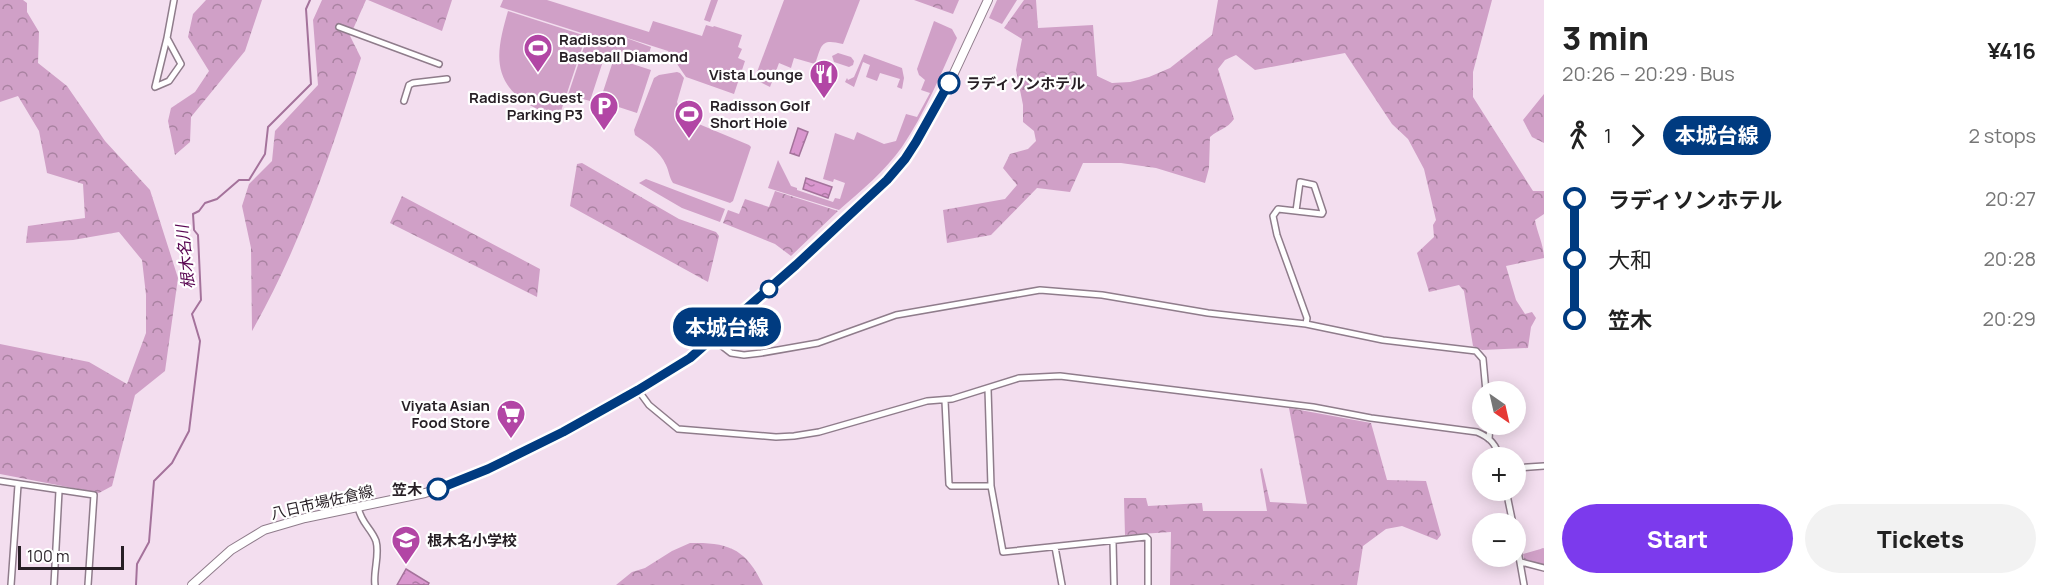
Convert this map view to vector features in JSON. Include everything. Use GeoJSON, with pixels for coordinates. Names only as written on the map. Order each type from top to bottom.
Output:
{"type":"FeatureCollection","features":[{"type":"Feature","properties":{"kind":"main road","name":"八日市場佐倉線"},"geometry":{"type":"LineString","coordinates":[[192,585],[231,550],[264,530],[305,518],[425,493],[471,477],[518,455],[680,365],[713,339],[866,200],[905,159],[940,101],[988,0]]}},
{"type":"Feature","properties":{"kind":"street"},"geometry":{"type":"LineString","coordinates":[[167,38],[181,64],[169,81],[155,87],[174,0]]}},
{"type":"Feature","properties":{"kind":"street"},"geometry":{"type":"LineString","coordinates":[[339,27],[439,64]]}},
{"type":"Feature","properties":{"kind":"street"},"geometry":{"type":"LineString","coordinates":[[404,101],[409,85],[412,83],[447,79]]}},
{"type":"Feature","properties":{"kind":"street"},"geometry":{"type":"LineString","coordinates":[[1296,211],[1300,182],[1314,184],[1323,212],[1296,211],[1278,209],[1275,212],[1274,223],[1306,318],[1306,324]]}},
{"type":"Feature","properties":{"kind":"street"},"geometry":{"type":"LineString","coordinates":[[713,339],[725,350],[736,354],[772,352],[818,343],[896,315],[1046,290],[1102,295],[1208,313],[1306,324],[1383,340],[1476,351],[1483,359],[1485,381]]}},
{"type":"Feature","properties":{"kind":"street"},"geometry":{"type":"LineString","coordinates":[[638,390],[649,405],[678,429],[776,436],[819,432],[905,406],[927,401],[945,401],[1028,376],[1087,379],[1313,407],[1371,418],[1477,432],[1490,439],[1496,447]]}},
{"type":"Feature","properties":{"kind":"street"},"geometry":{"type":"LineString","coordinates":[[988,389],[991,486],[1003,552],[1146,537],[1148,539],[1148,585]]}},
{"type":"Feature","properties":{"kind":"street"},"geometry":{"type":"LineString","coordinates":[[945,401],[949,484],[951,486],[991,486]]}},
{"type":"Feature","properties":{"kind":"street"},"geometry":{"type":"LineString","coordinates":[[1526,467],[1544,466]]}},
{"type":"Feature","properties":{"kind":"street"},"geometry":{"type":"LineString","coordinates":[[0,481],[94,495],[88,585]]}},
{"type":"Feature","properties":{"kind":"street"},"geometry":{"type":"LineString","coordinates":[[11,585],[18,485]]}},
{"type":"Feature","properties":{"kind":"street"},"geometry":{"type":"LineString","coordinates":[[54,585],[60,491]]}},
{"type":"Feature","properties":{"kind":"street"},"geometry":{"type":"LineString","coordinates":[[358,507],[364,524],[376,542],[375,585]]}},
{"type":"Feature","properties":{"kind":"street"},"geometry":{"type":"LineString","coordinates":[[1113,541],[1114,585]]}},
{"type":"Feature","properties":{"kind":"street"},"geometry":{"type":"LineString","coordinates":[[1055,547],[1062,585]]}},
{"type":"Feature","properties":{"kind":"street"},"geometry":{"type":"LineString","coordinates":[[1526,563],[1544,568]]}},
{"type":"Feature","properties":{"kind":"street"},"geometry":{"type":"LineString","coordinates":[[1522,567],[1524,585]]}},
{"type":"Feature","properties":{"kind":"green space"},"geometry":{"type":"Polygon","coordinates":[[[0,0],[23,0],[27,3],[27,12],[39,32],[38,63],[67,86],[105,141],[150,190],[178,278],[165,371],[135,395],[112,486],[99,493],[0,474],[0,344],[89,362],[127,384],[146,333],[146,295],[142,260],[119,232],[73,240],[26,243],[28,226],[85,218],[83,184],[47,173],[39,131],[18,96],[0,102],[0,0]]]}},
{"type":"Feature","properties":{"kind":"green space"},"geometry":{"type":"Polygon","coordinates":[[[206,0],[262,0],[245,51],[191,117],[190,142],[175,155],[168,121],[171,108],[195,92],[209,71],[188,37],[193,14],[206,0]]]}},
{"type":"Feature","properties":{"kind":"green space"},"geometry":{"type":"Polygon","coordinates":[[[322,0],[366,0],[350,36],[361,58],[314,198],[270,298],[252,331],[251,248],[242,206],[249,184],[272,161],[275,131],[318,85],[313,20],[322,0]]]}},
{"type":"Feature","properties":{"kind":"green space"},"geometry":{"type":"Polygon","coordinates":[[[368,0],[452,0],[442,31],[368,0]]]}},
{"type":"Feature","properties":{"kind":"green space"},"geometry":{"type":"Polygon","coordinates":[[[503,0],[547,0],[649,32],[653,21],[702,36],[706,25],[714,26],[742,35],[738,47],[742,49],[738,58],[745,61],[734,94],[686,77],[668,51],[618,35],[651,47],[647,60],[614,50],[611,57],[605,55],[590,101],[568,95],[588,35],[500,7],[503,0]]]}},
{"type":"Feature","properties":{"kind":"green space"},"geometry":{"type":"Polygon","coordinates":[[[711,0],[718,0],[710,22],[704,20],[711,0]]]}},
{"type":"Feature","properties":{"kind":"green space"},"geometry":{"type":"Polygon","coordinates":[[[784,0],[860,0],[843,44],[830,42],[823,45],[815,64],[794,58],[791,68],[779,63],[770,87],[758,81],[757,72],[784,0]]]}},
{"type":"Feature","properties":{"kind":"green space"},"geometry":{"type":"Polygon","coordinates":[[[914,0],[959,0],[953,14],[914,0]]]}},
{"type":"Feature","properties":{"kind":"green space"},"geometry":{"type":"Polygon","coordinates":[[[997,0],[1017,0],[1002,24],[989,18],[997,0]]]}},
{"type":"Feature","properties":{"kind":"green space"},"geometry":{"type":"Polygon","coordinates":[[[1024,0],[1036,0],[1038,28],[1093,25],[1097,76],[1112,83],[1130,82],[1170,68],[1212,35],[1218,0],[1492,0],[1473,72],[1473,97],[1533,191],[1544,191],[1544,214],[1535,220],[1544,258],[1506,266],[1516,300],[1525,314],[1532,312],[1536,318],[1531,327],[1528,348],[1482,350],[1473,346],[1464,291],[1459,285],[1429,292],[1417,253],[1434,237],[1433,225],[1436,220],[1424,169],[1408,139],[1392,124],[1345,53],[1255,70],[1236,55],[1225,60],[1218,69],[1234,119],[1210,137],[1209,168],[1205,183],[1156,168],[1121,163],[1083,163],[1070,192],[1037,188],[991,235],[947,243],[943,210],[1005,199],[1017,185],[1003,168],[1010,154],[1028,149],[1036,141],[1034,131],[1023,122],[1023,105],[1016,70],[1022,39],[1004,28],[1024,0]]]}},
{"type":"Feature","properties":{"kind":"green space","name":"Radisson Baseball Diamond"},"geometry":{"type":"Polygon","coordinates":[[[508,11],[586,36],[559,117],[528,104],[507,85],[502,74],[499,51],[508,11]]]}},
{"type":"Feature","properties":{"kind":"green space"},"geometry":{"type":"Polygon","coordinates":[[[934,21],[952,29],[957,38],[918,121],[902,147],[880,172],[839,210],[768,188],[778,160],[791,186],[797,190],[833,202],[835,198],[840,199],[845,183],[834,179],[833,182],[823,179],[835,133],[854,140],[857,132],[884,144],[896,141],[906,114],[917,117],[930,93],[921,90],[925,80],[919,75],[917,69],[934,21]]]}},
{"type":"Feature","properties":{"kind":"green space"},"geometry":{"type":"Polygon","coordinates":[[[838,53],[851,57],[854,61],[853,65],[849,67],[834,62],[832,56],[838,53]]]}},
{"type":"Feature","properties":{"kind":"green space"},"geometry":{"type":"Polygon","coordinates":[[[864,54],[902,68],[904,78],[902,89],[897,87],[900,79],[880,73],[877,81],[866,77],[870,65],[863,62],[854,87],[845,82],[847,78],[848,80],[854,77],[864,54]]]}},
{"type":"Feature","properties":{"kind":"green space"},"geometry":{"type":"Polygon","coordinates":[[[614,58],[651,70],[637,113],[600,101],[614,58]]]}},
{"type":"Feature","properties":{"kind":"green space","name":"Radisson Golf Short Hole"},"geometry":{"type":"Polygon","coordinates":[[[677,72],[684,78],[677,102],[682,117],[751,147],[733,201],[730,203],[673,183],[660,156],[635,135],[634,130],[654,78],[677,72]]]}},
{"type":"Feature","properties":{"kind":"green space"},"geometry":{"type":"Polygon","coordinates":[[[1544,94],[1544,143],[1532,137],[1523,120],[1544,94]]]}},
{"type":"Feature","properties":{"kind":"green space"},"geometry":{"type":"Polygon","coordinates":[[[582,163],[679,219],[716,232],[719,236],[708,282],[570,206],[577,164],[582,163]]]}},
{"type":"Feature","properties":{"kind":"green space"},"geometry":{"type":"Polygon","coordinates":[[[646,179],[725,209],[720,222],[682,208],[639,183],[646,179]]]}},
{"type":"Feature","properties":{"kind":"green space"},"geometry":{"type":"Polygon","coordinates":[[[775,191],[838,211],[791,256],[775,244],[723,223],[728,210],[739,214],[745,199],[769,207],[775,191]]]}},
{"type":"Feature","properties":{"kind":"green space"},"geometry":{"type":"Polygon","coordinates":[[[402,196],[540,269],[537,297],[390,223],[402,196]]]}},
{"type":"Feature","properties":{"kind":"green space"},"geometry":{"type":"Polygon","coordinates":[[[1289,408],[1371,423],[1387,480],[1426,481],[1441,535],[1437,540],[1402,526],[1386,529],[1363,546],[1357,585],[1170,585],[1171,532],[1125,535],[1124,498],[1146,498],[1148,506],[1202,503],[1203,511],[1267,511],[1260,469],[1262,468],[1270,502],[1307,504],[1289,408]]]}},
{"type":"Feature","properties":{"kind":"green space"},"geometry":{"type":"Polygon","coordinates":[[[690,543],[715,544],[735,550],[750,563],[763,585],[616,585],[632,572],[645,568],[690,543]]]}},
{"type":"Feature","properties":{"kind":"green space"},"geometry":{"type":"Polygon","coordinates":[[[1544,548],[1544,565],[1526,560],[1526,553],[1544,548]]]}},
{"type":"Feature","properties":{"kind":"water"},"geometry":{"type":"Polygon","coordinates":[[[798,128],[808,132],[799,156],[790,153],[798,128]]]}},
{"type":"Feature","properties":{"kind":"water"},"geometry":{"type":"Polygon","coordinates":[[[806,178],[832,187],[828,198],[803,189],[806,178]]]}},
{"type":"Feature","properties":{"kind":"water"},"geometry":{"type":"Polygon","coordinates":[[[406,569],[429,583],[428,585],[397,585],[406,569]]]}},
{"type":"Feature","properties":{"kind":"waterway","name":"根木名川"},"geometry":{"type":"LineString","coordinates":[[136,585],[137,564],[149,542],[154,481],[172,463],[189,431],[200,341],[192,314],[201,300],[198,235],[194,230],[193,214],[199,211],[205,203],[217,199],[239,180],[249,180],[265,154],[268,127],[311,84],[306,9],[310,0]]}},
{"type":"Feature","properties":{"kind":"bus line","name":"本城台線"},"geometry":{"type":"LineString","coordinates":[[438,489],[488,469],[563,432],[690,358],[796,265],[887,180],[905,159],[925,128],[949,83]]}},
{"type":"Feature","properties":{"kind":"place","name":"Radisson Baseball Diamond"},"geometry":{"type":"Point","coordinates":[538,74]}},
{"type":"Feature","properties":{"kind":"place","name":"ラディソンホテル"},"geometry":{"type":"Point","coordinates":[949,83]}},
{"type":"Feature","properties":{"kind":"place","name":"Vista Lounge"},"geometry":{"type":"Point","coordinates":[824,100]}},
{"type":"Feature","properties":{"kind":"place","name":"Radisson Guest Parking P3"},"geometry":{"type":"Point","coordinates":[604,132]}},
{"type":"Feature","properties":{"kind":"place","name":"Radisson Golf Short Hole"},"geometry":{"type":"Point","coordinates":[689,140]}},
{"type":"Feature","properties":{"kind":"place","name":"Viyata Asian Food Store"},"geometry":{"type":"Point","coordinates":[511,440]}},
{"type":"Feature","properties":{"kind":"place","name":"笠木"},"geometry":{"type":"Point","coordinates":[438,489]}},
{"type":"Feature","properties":{"kind":"place","name":"根木名小学校"},"geometry":{"type":"Point","coordinates":[406,566]}}]}
